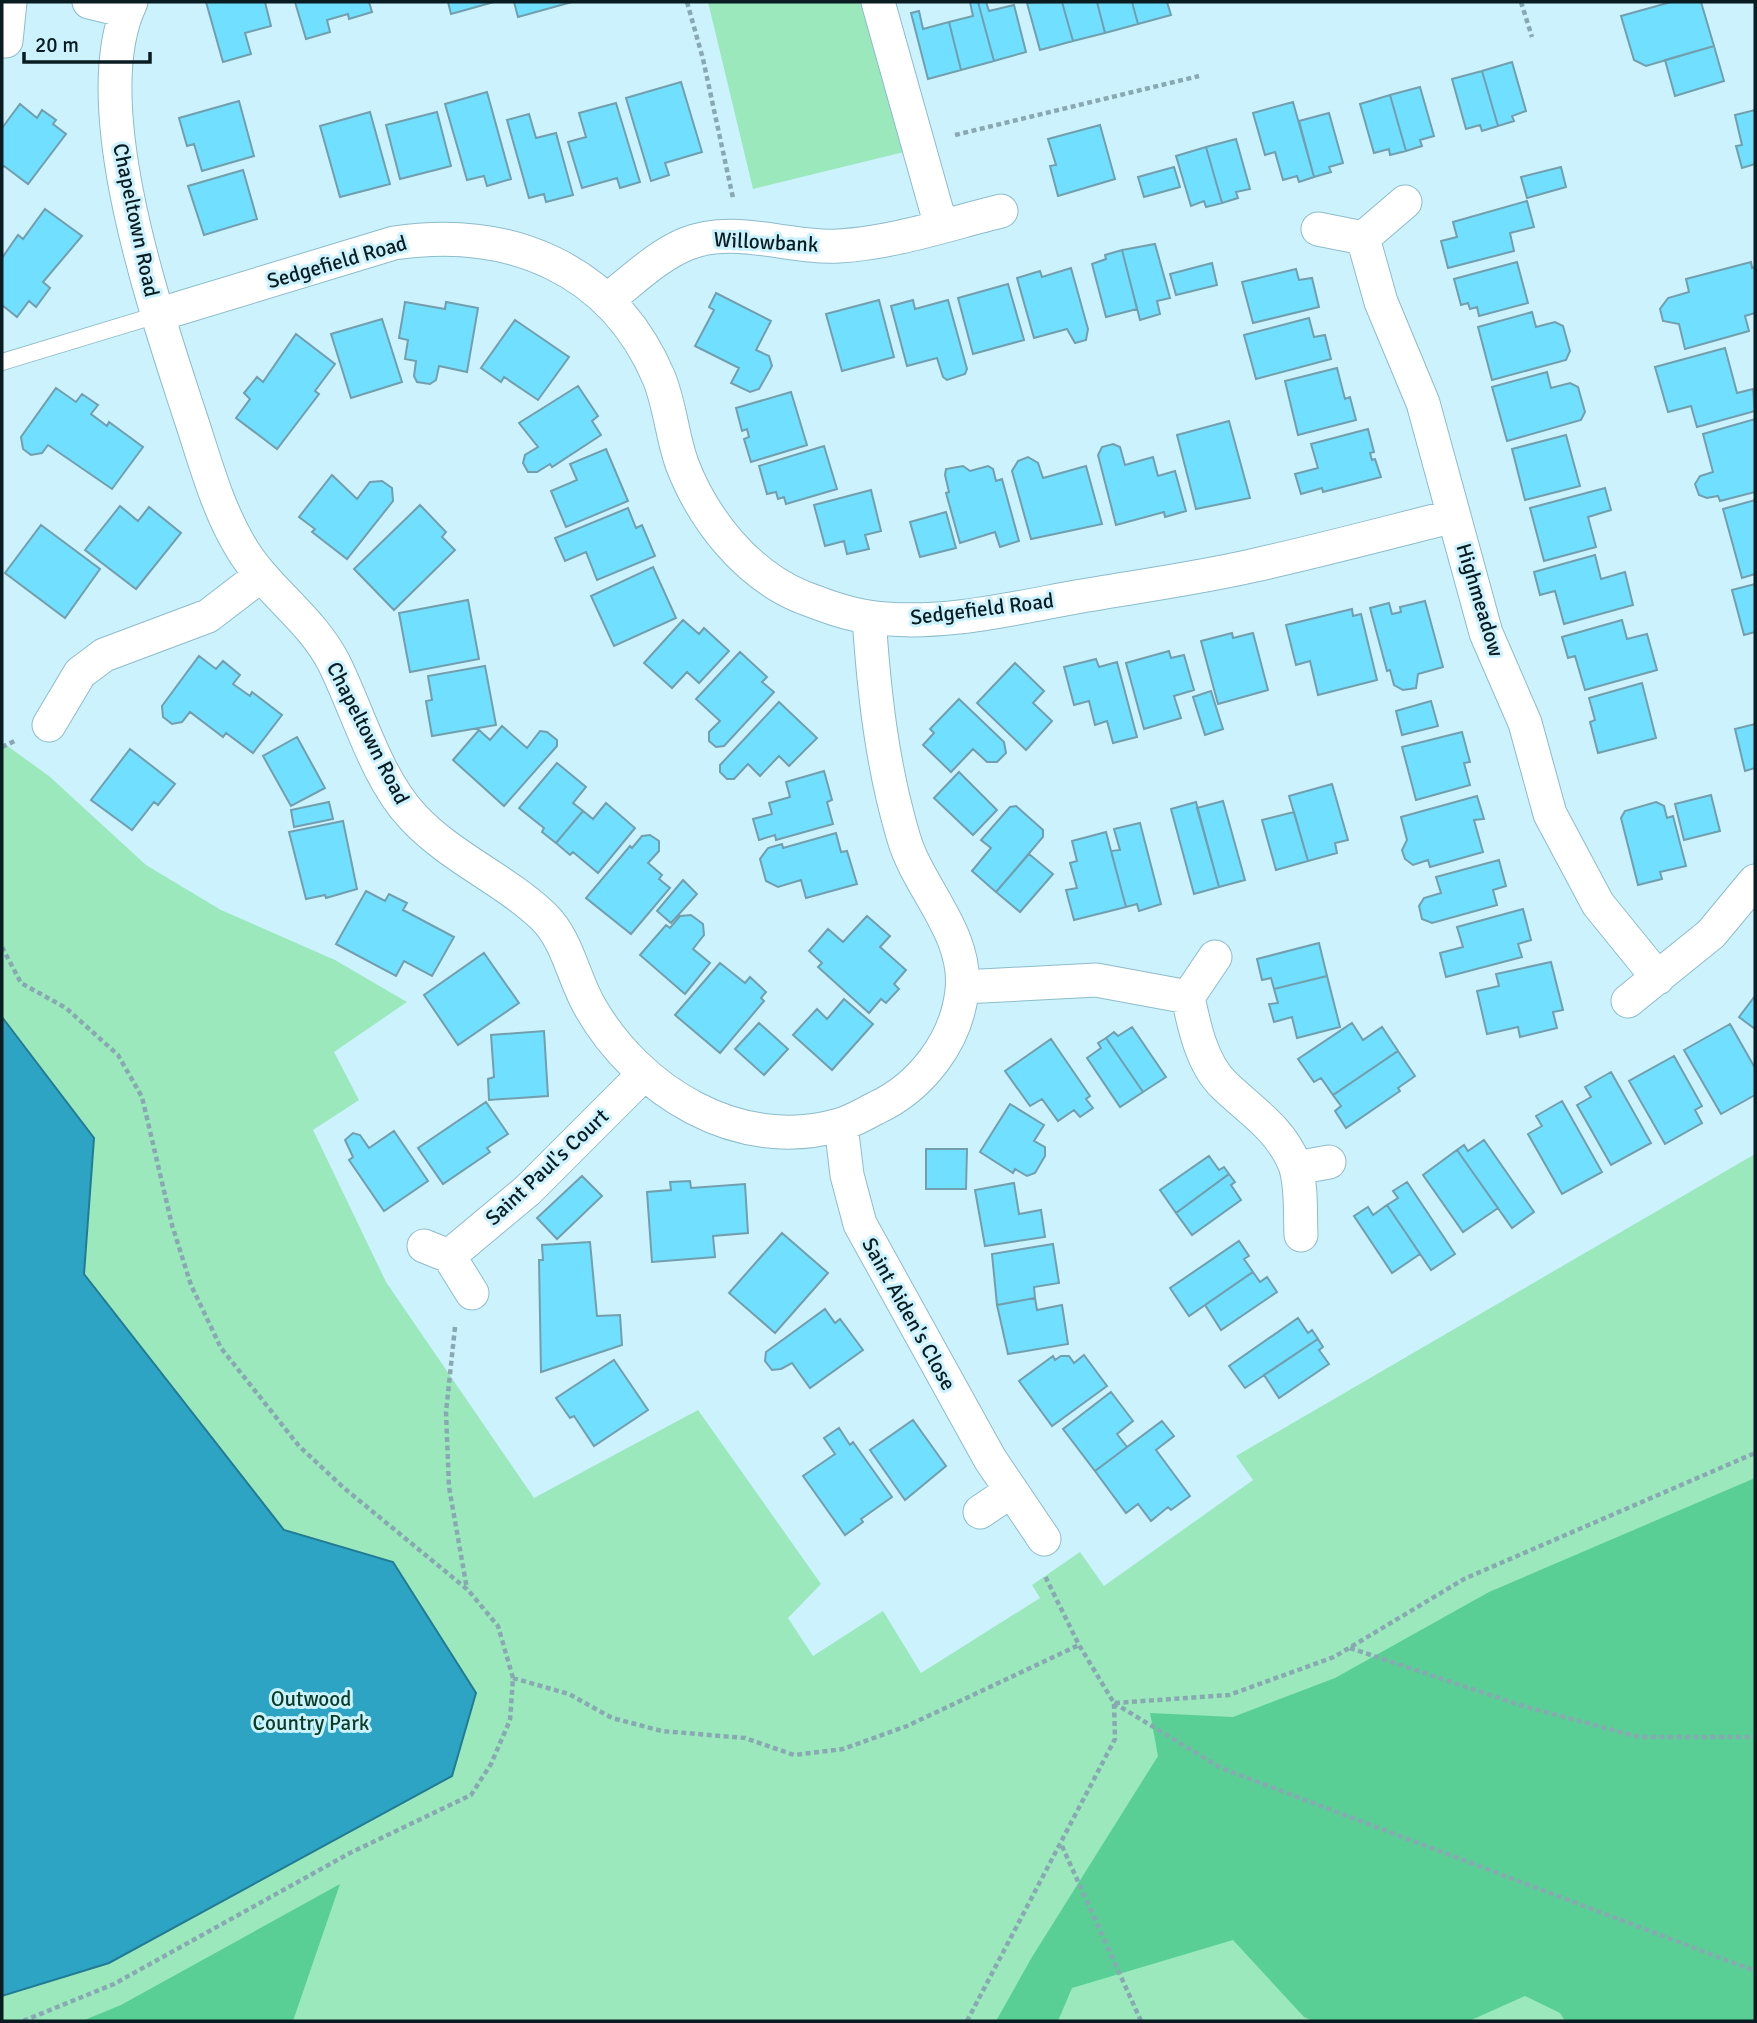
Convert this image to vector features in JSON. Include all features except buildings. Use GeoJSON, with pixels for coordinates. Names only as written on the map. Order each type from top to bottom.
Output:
{"type":"FeatureCollection","features":[{"type":"Feature","properties":{"kind":"street"},"geometry":{"type":"LineString","coordinates":[[6,41],[10,2]]}},
{"type":"Feature","properties":{"kind":"street","name":"Chapeltown Road"},"geometry":{"type":"LineString","coordinates":[[89,2],[129,6],[118,42],[115,121],[120,158],[157,315],[214,488],[237,542],[261,576],[320,639],[391,788],[410,815],[433,836],[545,918],[562,943],[590,1006],[643,1075],[670,1096],[703,1114],[767,1129],[802,1132],[841,1125],[894,1100],[927,1071],[952,1030],[963,987],[959,957],[950,930],[904,842],[874,704],[869,617]]}},
{"type":"Feature","properties":{"kind":"street"},"geometry":{"type":"LineString","coordinates":[[878,2],[941,226]]}},
{"type":"Feature","properties":{"kind":"street"},"geometry":{"type":"LineString","coordinates":[[1318,229],[1363,238],[1405,202]]}},
{"type":"Feature","properties":{"kind":"street","name":"Willowbank"},"geometry":{"type":"LineString","coordinates":[[607,300],[684,245],[707,237],[835,246],[869,244],[1001,211]]}},
{"type":"Feature","properties":{"kind":"street","name":"Sedgefield Road"},"geometry":{"type":"LineString","coordinates":[[157,315],[394,243],[431,238],[504,244],[541,256],[574,273],[607,300],[639,341],[660,379],[682,464],[705,510],[729,544],[763,575],[799,595],[869,617],[957,617],[1017,608],[1249,567],[1454,516]]}},
{"type":"Feature","properties":{"kind":"street","name":"Highmeadow"},"geometry":{"type":"LineString","coordinates":[[1363,238],[1381,302],[1423,403],[1486,633],[1525,723],[1550,814],[1598,904],[1658,978]]}},
{"type":"Feature","properties":{"kind":"street"},"geometry":{"type":"LineString","coordinates":[[48,725],[68,666],[104,655],[219,610],[261,576]]}},
{"type":"Feature","properties":{"kind":"street"},"geometry":{"type":"LineString","coordinates":[[1628,1001],[1711,934],[1755,881]]}},
{"type":"Feature","properties":{"kind":"street"},"geometry":{"type":"LineString","coordinates":[[1215,957],[1188,997],[1194,1023],[1208,1060],[1222,1084],[1277,1133],[1296,1168],[1301,1234]]}},
{"type":"Feature","properties":{"kind":"street"},"geometry":{"type":"LineString","coordinates":[[963,987],[1096,980],[1188,997]]}},
{"type":"Feature","properties":{"kind":"street","name":"Saint Paul's Court"},"geometry":{"type":"LineString","coordinates":[[472,1293],[437,1251],[528,1190],[643,1075]]}},
{"type":"Feature","properties":{"kind":"street","name":"Saint Aiden's Close"},"geometry":{"type":"LineString","coordinates":[[841,1125],[847,1174],[860,1224],[977,1437],[1044,1539]]}},
{"type":"Feature","properties":{"kind":"street"},"geometry":{"type":"LineString","coordinates":[[1296,1168],[1329,1162]]}},
{"type":"Feature","properties":{"kind":"street"},"geometry":{"type":"LineString","coordinates":[[980,1512],[1011,1491]]}},
{"type":"Feature","properties":{"kind":"lane"},"geometry":{"type":"LineString","coordinates":[[2,362],[157,315]]}},
{"type":"Feature","properties":{"kind":"path"},"geometry":{"type":"LineString","coordinates":[[687,2],[703,60],[735,206],[736,237]]}},
{"type":"Feature","properties":{"kind":"path"},"geometry":{"type":"LineString","coordinates":[[1521,2],[1532,37]]}},
{"type":"Feature","properties":{"kind":"path"},"geometry":{"type":"LineString","coordinates":[[922,159],[1199,76]]}},
{"type":"Feature","properties":{"kind":"path"},"geometry":{"type":"LineString","coordinates":[[2,947],[21,983],[66,1008],[118,1055],[142,1097],[172,1225],[191,1285],[221,1348],[299,1446],[344,1488],[468,1590],[498,1626],[513,1678],[510,1720],[491,1764],[471,1795],[350,1853],[114,1984],[23,2021]]}},
{"type":"Feature","properties":{"kind":"path"},"geometry":{"type":"LineString","coordinates":[[468,1590],[449,1487],[446,1412],[456,1320],[472,1293]]}},
{"type":"Feature","properties":{"kind":"path"},"geometry":{"type":"LineString","coordinates":[[1114,1703],[1229,1695],[1334,1657],[1464,1579],[1755,1453]]}},
{"type":"Feature","properties":{"kind":"path"},"geometry":{"type":"LineString","coordinates":[[1044,1539],[1045,1581],[1079,1646],[1114,1703],[1221,1768],[1755,1971]]}},
{"type":"Feature","properties":{"kind":"path"},"geometry":{"type":"LineString","coordinates":[[513,1678],[569,1694],[612,1718],[662,1731],[745,1738],[794,1755],[843,1749],[907,1726],[1079,1646]]}},
{"type":"Feature","properties":{"kind":"path"},"geometry":{"type":"LineString","coordinates":[[1350,1647],[1523,1706],[1639,1737],[1755,1737]]}},
{"type":"Feature","properties":{"kind":"path"},"geometry":{"type":"LineString","coordinates":[[967,2021],[1062,1846],[1115,1739],[1114,1703]]}},
{"type":"Feature","properties":{"kind":"path"},"geometry":{"type":"LineString","coordinates":[[1062,1846],[1141,2021]]}},
{"type":"Feature","properties":{"kind":"green space"},"geometry":{"type":"Polygon","coordinates":[[[708,2],[861,2],[904,152],[753,189],[708,2]]]}},
{"type":"Feature","properties":{"kind":"green space","name":"Outwood Country Park"},"geometry":{"type":"Polygon","coordinates":[[[2,742],[49,776],[146,865],[221,910],[335,960],[407,1002],[334,1052],[359,1100],[313,1130],[386,1282],[534,1498],[698,1410],[821,1584],[788,1618],[813,1656],[883,1611],[921,1673],[1040,1598],[1032,1585],[1080,1552],[1104,1586],[1253,1480],[1236,1456],[1755,1154],[1755,2021],[2,2021],[2,742]]]}},
{"type":"Feature","properties":{"kind":"green space"},"geometry":{"type":"Polygon","coordinates":[[[1755,1478],[1755,2021],[1565,2021],[1560,2013],[1525,1996],[1469,2021],[1313,2021],[1304,2017],[1233,1940],[1072,1988],[1058,2021],[996,2021],[1032,1957],[1158,1756],[1150,1713],[1233,1717],[1335,1678],[1489,1592],[1755,1478]]]}},
{"type":"Feature","properties":{"kind":"green space"},"geometry":{"type":"Polygon","coordinates":[[[340,1884],[293,2021],[82,2021],[121,2005],[340,1884]]]}},
{"type":"Feature","properties":{"kind":"water"},"geometry":{"type":"Polygon","coordinates":[[[2,1017],[94,1138],[84,1274],[284,1530],[393,1562],[476,1693],[452,1776],[109,1963],[2,1996],[2,1017]]]}}]}
